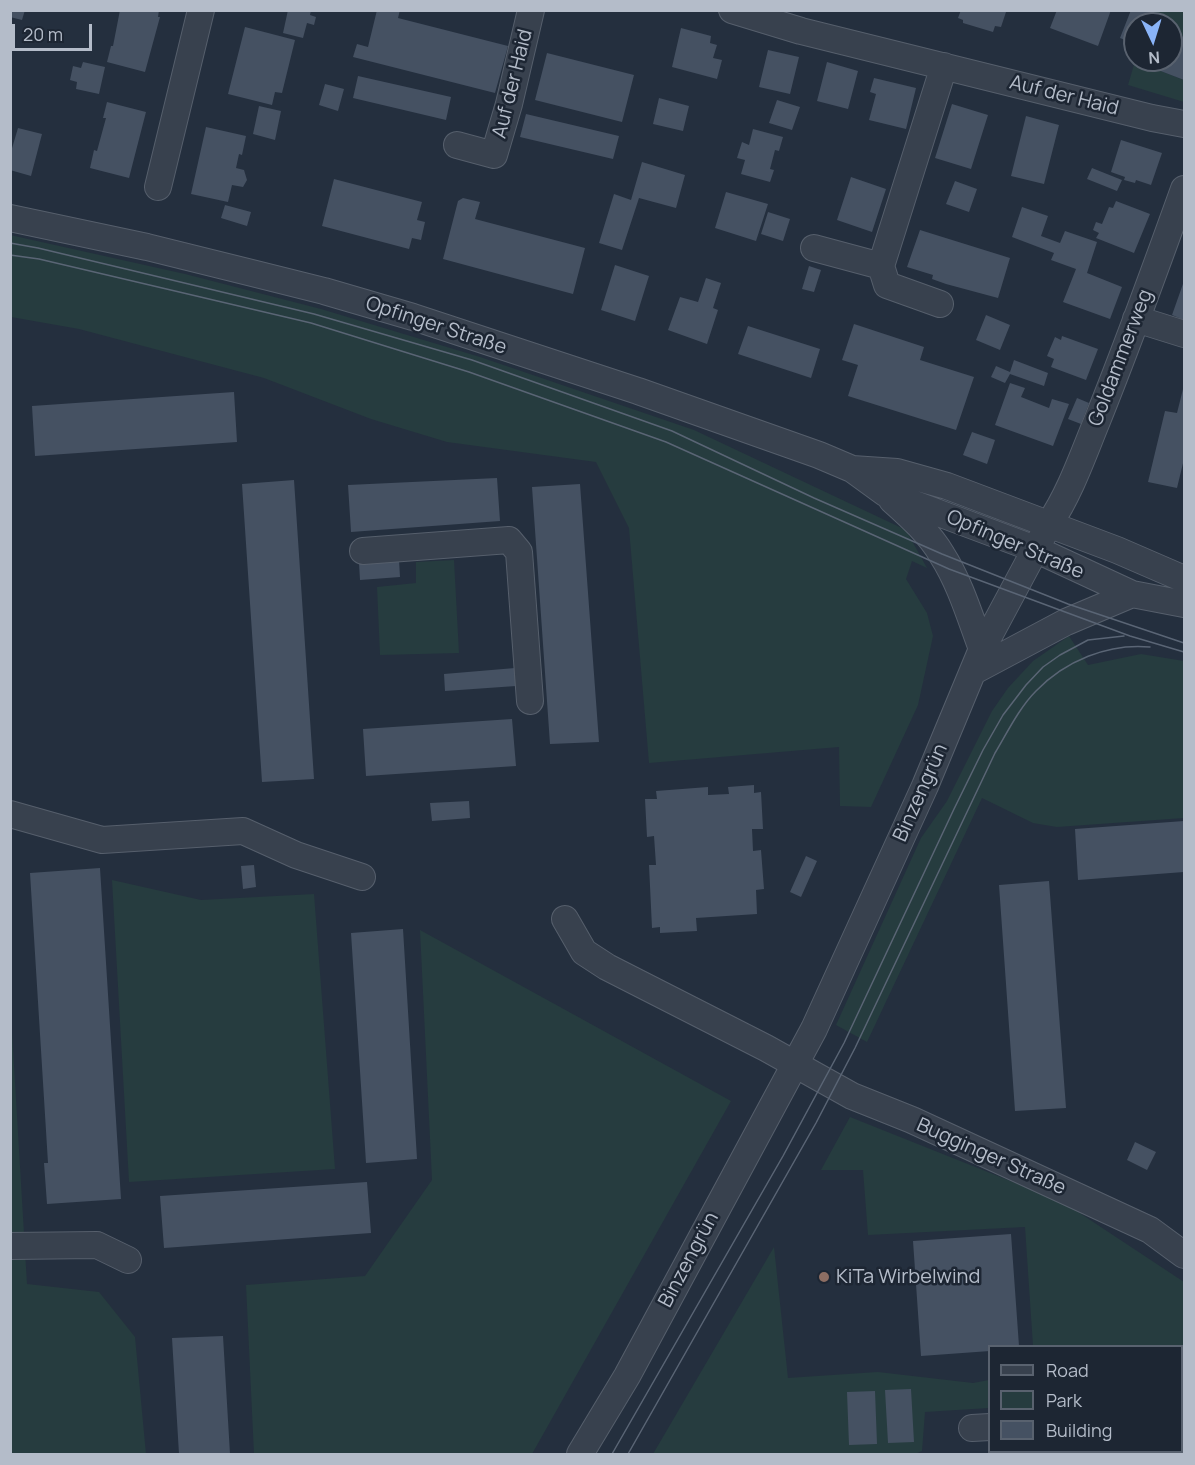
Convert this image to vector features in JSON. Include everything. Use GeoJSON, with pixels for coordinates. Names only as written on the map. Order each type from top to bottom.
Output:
{"type":"FeatureCollection","features":[{"type":"Feature","properties":{"kind":"street"},"geometry":{"type":"LineString","coordinates":[[158,187],[201,10]]}},
{"type":"Feature","properties":{"kind":"street","name":"Auf der Haid"},"geometry":{"type":"LineString","coordinates":[[457,146],[494,155],[509,104],[531,10]]}},
{"type":"Feature","properties":{"kind":"street","name":"Auf der Haid"},"geometry":{"type":"LineString","coordinates":[[732,10],[801,31],[1152,118],[1185,124]]}},
{"type":"Feature","properties":{"kind":"street"},"geometry":{"type":"LineString","coordinates":[[940,304],[887,285],[880,266],[944,66]]}},
{"type":"Feature","properties":{"kind":"street","name":"Goldammerweg"},"geometry":{"type":"LineString","coordinates":[[1049,524],[1059,509],[1074,476],[1185,189]]}},
{"type":"Feature","properties":{"kind":"street","name":"Opfinger Straße"},"geometry":{"type":"LineString","coordinates":[[10,218],[147,247],[413,317],[682,407],[852,469],[885,493],[1035,549],[1132,594],[1185,604]]}},
{"type":"Feature","properties":{"kind":"street"},"geometry":{"type":"LineString","coordinates":[[814,248],[880,266]]}},
{"type":"Feature","properties":{"kind":"street"},"geometry":{"type":"LineString","coordinates":[[1136,319],[1185,334]]}},
{"type":"Feature","properties":{"kind":"street","name":"Opfinger Straße"},"geometry":{"type":"LineString","coordinates":[[852,469],[897,472],[947,486],[1185,579]]}},
{"type":"Feature","properties":{"kind":"street"},"geometry":{"type":"LineString","coordinates":[[885,493],[914,520],[942,554],[961,592],[978,660],[1132,594]]}},
{"type":"Feature","properties":{"kind":"street","name":"Binzengrün"},"geometry":{"type":"LineString","coordinates":[[580,1455],[627,1376],[814,1029],[925,786],[978,660],[1049,524]]}},
{"type":"Feature","properties":{"kind":"street"},"geometry":{"type":"LineString","coordinates":[[363,551],[509,540],[519,552],[530,701]]}},
{"type":"Feature","properties":{"kind":"street"},"geometry":{"type":"LineString","coordinates":[[10,814],[102,840],[243,831],[296,855],[362,878]]}},
{"type":"Feature","properties":{"kind":"street"},"geometry":{"type":"LineString","coordinates":[[565,919],[584,952],[607,967],[794,1064]]}},
{"type":"Feature","properties":{"kind":"street","name":"Bugginger Straße"},"geometry":{"type":"LineString","coordinates":[[794,1064],[852,1096],[912,1120],[1150,1230],[1185,1255]]}},
{"type":"Feature","properties":{"kind":"street"},"geometry":{"type":"LineString","coordinates":[[10,1246],[97,1245],[128,1260]]}},
{"type":"Feature","properties":{"kind":"green space"},"geometry":{"type":"Polygon","coordinates":[[[1184,11],[1184,37],[1183,12],[1154,12],[1184,11]]]}},
{"type":"Feature","properties":{"kind":"green space"},"geometry":{"type":"Polygon","coordinates":[[[1132,72],[1163,72],[1184,80],[1184,102],[1128,85],[1132,72]]]}},
{"type":"Feature","properties":{"kind":"green space"},"geometry":{"type":"Polygon","coordinates":[[[10,235],[185,274],[321,309],[480,357],[694,430],[906,530],[927,568],[912,561],[906,579],[927,613],[933,636],[918,705],[871,807],[840,806],[839,747],[649,763],[629,528],[596,462],[447,442],[371,419],[264,378],[79,329],[11,317],[10,235]]]}},
{"type":"Feature","properties":{"kind":"green space"},"geometry":{"type":"Polygon","coordinates":[[[454,560],[459,653],[380,655],[377,587],[416,583],[416,562],[454,560]]]}},
{"type":"Feature","properties":{"kind":"green space"},"geometry":{"type":"Polygon","coordinates":[[[1069,636],[1088,665],[1141,654],[1184,661],[1184,818],[1057,827],[1033,823],[982,798],[867,1042],[836,1025],[921,838],[947,801],[992,711],[1008,688],[1033,661],[1069,636]]]}},
{"type":"Feature","properties":{"kind":"green space"},"geometry":{"type":"Polygon","coordinates":[[[112,880],[201,900],[314,894],[335,1169],[129,1182],[112,880]]]}},
{"type":"Feature","properties":{"kind":"green space"},"geometry":{"type":"Polygon","coordinates":[[[420,930],[731,1101],[532,1454],[254,1454],[246,1285],[365,1276],[432,1180],[420,930]]]}},
{"type":"Feature","properties":{"kind":"green space"},"geometry":{"type":"Polygon","coordinates":[[[10,998],[27,1284],[99,1292],[135,1337],[146,1454],[11,1454],[10,998]]]}},
{"type":"Feature","properties":{"kind":"green space"},"geometry":{"type":"Polygon","coordinates":[[[850,1117],[1063,1202],[1184,1282],[1184,1399],[1183,1345],[1033,1345],[1025,1227],[868,1235],[863,1170],[821,1170],[850,1117]]]}},
{"type":"Feature","properties":{"kind":"green space"},"geometry":{"type":"Polygon","coordinates":[[[774,1247],[788,1378],[878,1372],[973,1383],[988,1380],[988,1408],[925,1412],[922,1451],[915,1454],[653,1454],[774,1247]]]}},
{"type":"Feature","properties":{"kind":"building"},"geometry":{"type":"Polygon","coordinates":[[[10,10],[25,10],[22,20],[10,17],[10,10]]]}},
{"type":"Feature","properties":{"kind":"building"},"geometry":{"type":"Polygon","coordinates":[[[120,10],[159,10],[158,17],[160,17],[145,72],[107,62],[111,46],[113,46],[120,10]]]}},
{"type":"Feature","properties":{"kind":"building"},"geometry":{"type":"Polygon","coordinates":[[[288,10],[311,10],[310,15],[316,17],[314,25],[307,23],[303,38],[283,33],[288,10]]]}},
{"type":"Feature","properties":{"kind":"building"},"geometry":{"type":"Polygon","coordinates":[[[377,10],[400,10],[398,18],[508,46],[495,93],[353,57],[357,44],[368,47],[377,10]]]}},
{"type":"Feature","properties":{"kind":"building"},"geometry":{"type":"Polygon","coordinates":[[[961,10],[1002,10],[1006,12],[1001,27],[995,26],[993,32],[963,23],[963,20],[958,18],[961,10]]]}},
{"type":"Feature","properties":{"kind":"building"},"geometry":{"type":"Polygon","coordinates":[[[1057,10],[1111,10],[1098,46],[1050,28],[1057,10]]]}},
{"type":"Feature","properties":{"kind":"building"},"geometry":{"type":"Polygon","coordinates":[[[1131,10],[1154,10],[1153,12],[1130,12],[1131,10]]]}},
{"type":"Feature","properties":{"kind":"building"},"geometry":{"type":"Polygon","coordinates":[[[245,27],[295,40],[282,93],[275,92],[272,105],[228,94],[245,27]]]}},
{"type":"Feature","properties":{"kind":"building"},"geometry":{"type":"Polygon","coordinates":[[[681,28],[711,36],[710,43],[717,45],[713,58],[722,60],[717,79],[672,67],[681,28]]]}},
{"type":"Feature","properties":{"kind":"building"},"geometry":{"type":"Polygon","coordinates":[[[1183,37],[1184,37],[1184,80],[1163,72],[1183,72],[1183,37]]]}},
{"type":"Feature","properties":{"kind":"building"},"geometry":{"type":"Polygon","coordinates":[[[768,50],[799,57],[790,94],[759,87],[768,50]]]}},
{"type":"Feature","properties":{"kind":"building"},"geometry":{"type":"Polygon","coordinates":[[[547,53],[634,75],[622,122],[535,100],[547,53]]]}},
{"type":"Feature","properties":{"kind":"building"},"geometry":{"type":"Polygon","coordinates":[[[83,62],[105,67],[99,94],[76,89],[77,82],[70,80],[73,66],[81,68],[83,62]]]}},
{"type":"Feature","properties":{"kind":"building"},"geometry":{"type":"Polygon","coordinates":[[[827,62],[858,71],[848,109],[817,101],[827,62]]]}},
{"type":"Feature","properties":{"kind":"building"},"geometry":{"type":"Polygon","coordinates":[[[358,76],[451,97],[446,120],[353,98],[358,76]]]}},
{"type":"Feature","properties":{"kind":"building"},"geometry":{"type":"Polygon","coordinates":[[[874,78],[916,88],[906,129],[869,120],[876,94],[870,92],[874,78]]]}},
{"type":"Feature","properties":{"kind":"building"},"geometry":{"type":"Polygon","coordinates":[[[325,84],[344,89],[338,111],[319,105],[325,84]]]}},
{"type":"Feature","properties":{"kind":"building"},"geometry":{"type":"Polygon","coordinates":[[[659,98],[689,106],[683,131],[653,124],[659,98]]]}},
{"type":"Feature","properties":{"kind":"building"},"geometry":{"type":"Polygon","coordinates":[[[777,100],[800,107],[792,130],[769,123],[777,100]]]}},
{"type":"Feature","properties":{"kind":"building"},"geometry":{"type":"Polygon","coordinates":[[[107,102],[146,112],[129,178],[90,168],[106,118],[103,118],[107,102]]]}},
{"type":"Feature","properties":{"kind":"building"},"geometry":{"type":"Polygon","coordinates":[[[952,104],[988,115],[971,169],[935,158],[952,104]]]}},
{"type":"Feature","properties":{"kind":"building"},"geometry":{"type":"Polygon","coordinates":[[[259,106],[281,111],[275,140],[253,134],[259,106]]]}},
{"type":"Feature","properties":{"kind":"building"},"geometry":{"type":"Polygon","coordinates":[[[526,114],[619,136],[613,159],[520,137],[526,114]]]}},
{"type":"Feature","properties":{"kind":"building"},"geometry":{"type":"Polygon","coordinates":[[[1026,116],[1059,125],[1044,184],[1011,176],[1026,116]]]}},
{"type":"Feature","properties":{"kind":"building"},"geometry":{"type":"Polygon","coordinates":[[[206,127],[246,136],[242,155],[239,154],[236,168],[244,170],[247,180],[243,187],[232,185],[228,202],[191,194],[206,127]]]}},
{"type":"Feature","properties":{"kind":"building"},"geometry":{"type":"Polygon","coordinates":[[[18,128],[42,134],[31,176],[10,170],[10,155],[18,128]]]}},
{"type":"Feature","properties":{"kind":"building"},"geometry":{"type":"Polygon","coordinates":[[[753,129],[783,137],[779,151],[775,150],[770,169],[774,170],[770,182],[741,174],[745,160],[737,158],[742,142],[749,145],[753,129]]]}},
{"type":"Feature","properties":{"kind":"building"},"geometry":{"type":"Polygon","coordinates":[[[1121,140],[1162,153],[1151,185],[1136,180],[1135,183],[1124,180],[1125,177],[1111,172],[1121,140]]]}},
{"type":"Feature","properties":{"kind":"building"},"geometry":{"type":"Polygon","coordinates":[[[642,162],[685,175],[676,208],[639,198],[622,250],[599,243],[614,194],[631,200],[642,162]]]}},
{"type":"Feature","properties":{"kind":"building"},"geometry":{"type":"Polygon","coordinates":[[[1092,168],[1122,180],[1117,191],[1087,179],[1092,168]]]}},
{"type":"Feature","properties":{"kind":"building"},"geometry":{"type":"Polygon","coordinates":[[[851,177],[886,189],[872,232],[837,220],[851,177]]]}},
{"type":"Feature","properties":{"kind":"building"},"geometry":{"type":"Polygon","coordinates":[[[334,179],[422,202],[417,220],[425,222],[421,240],[412,238],[409,249],[322,226],[334,179]]]}},
{"type":"Feature","properties":{"kind":"building"},"geometry":{"type":"Polygon","coordinates":[[[955,181],[977,189],[969,212],[946,204],[955,181]]]}},
{"type":"Feature","properties":{"kind":"building"},"geometry":{"type":"Polygon","coordinates":[[[726,192],[768,204],[756,241],[715,228],[726,192]]]}},
{"type":"Feature","properties":{"kind":"building"},"geometry":{"type":"Polygon","coordinates":[[[463,198],[480,202],[475,219],[585,248],[573,294],[443,259],[458,201],[463,198]]]}},
{"type":"Feature","properties":{"kind":"building"},"geometry":{"type":"Polygon","coordinates":[[[1116,201],[1150,214],[1134,253],[1096,238],[1099,233],[1093,230],[1096,222],[1102,224],[1109,207],[1113,208],[1116,201]]]}},
{"type":"Feature","properties":{"kind":"building"},"geometry":{"type":"Polygon","coordinates":[[[225,205],[251,212],[247,226],[221,218],[225,205]]]}},
{"type":"Feature","properties":{"kind":"building"},"geometry":{"type":"Polygon","coordinates":[[[1022,207],[1048,216],[1041,236],[1060,243],[1065,231],[1097,242],[1087,273],[1122,287],[1110,319],[1063,302],[1076,269],[1051,260],[1054,253],[1012,237],[1022,207]]]}},
{"type":"Feature","properties":{"kind":"building"},"geometry":{"type":"Polygon","coordinates":[[[768,212],[790,219],[783,241],[761,234],[768,212]]]}},
{"type":"Feature","properties":{"kind":"building"},"geometry":{"type":"Polygon","coordinates":[[[920,230],[1010,258],[998,298],[946,284],[932,279],[933,275],[907,267],[920,230]]]}},
{"type":"Feature","properties":{"kind":"building"},"geometry":{"type":"Polygon","coordinates":[[[615,265],[649,276],[635,321],[601,310],[615,265]]]}},
{"type":"Feature","properties":{"kind":"building"},"geometry":{"type":"Polygon","coordinates":[[[809,266],[821,270],[814,292],[802,289],[809,266]]]}},
{"type":"Feature","properties":{"kind":"building"},"geometry":{"type":"Polygon","coordinates":[[[706,278],[721,283],[713,308],[718,310],[707,344],[668,330],[680,297],[698,302],[706,278]]]}},
{"type":"Feature","properties":{"kind":"building"},"geometry":{"type":"Polygon","coordinates":[[[1184,281],[1184,320],[1172,315],[1184,281]]]}},
{"type":"Feature","properties":{"kind":"building"},"geometry":{"type":"Polygon","coordinates":[[[986,315],[1010,325],[1000,350],[976,340],[986,315]]]}},
{"type":"Feature","properties":{"kind":"building"},"geometry":{"type":"Polygon","coordinates":[[[854,324],[924,347],[920,360],[974,377],[956,430],[848,396],[858,365],[842,360],[854,324]]]}},
{"type":"Feature","properties":{"kind":"building"},"geometry":{"type":"Polygon","coordinates":[[[748,326],[820,349],[811,378],[738,354],[748,326]]]}},
{"type":"Feature","properties":{"kind":"building"},"geometry":{"type":"Polygon","coordinates":[[[1062,336],[1098,349],[1086,380],[1051,367],[1054,359],[1047,356],[1055,337],[1061,340],[1062,336]]]}},
{"type":"Feature","properties":{"kind":"building"},"geometry":{"type":"Polygon","coordinates":[[[1014,360],[1048,373],[1044,386],[1010,374],[1005,383],[991,377],[996,366],[1010,372],[1014,360]]]}},
{"type":"Feature","properties":{"kind":"building"},"geometry":{"type":"Polygon","coordinates":[[[1010,383],[1025,388],[1021,397],[1049,408],[1052,399],[1069,404],[1053,446],[995,425],[1010,383]]]}},
{"type":"Feature","properties":{"kind":"building"},"geometry":{"type":"Polygon","coordinates":[[[1184,385],[1184,459],[1177,488],[1148,482],[1165,411],[1177,413],[1184,385]]]}},
{"type":"Feature","properties":{"kind":"building"},"geometry":{"type":"Polygon","coordinates":[[[234,392],[237,442],[35,456],[32,406],[234,392]]]}},
{"type":"Feature","properties":{"kind":"building"},"geometry":{"type":"Polygon","coordinates":[[[1077,398],[1089,403],[1081,424],[1068,419],[1077,398]]]}},
{"type":"Feature","properties":{"kind":"building"},"geometry":{"type":"Polygon","coordinates":[[[972,432],[995,440],[987,464],[963,455],[972,432]]]}},
{"type":"Feature","properties":{"kind":"building"},"geometry":{"type":"Polygon","coordinates":[[[497,478],[500,521],[351,532],[348,485],[497,478]]]}},
{"type":"Feature","properties":{"kind":"building"},"geometry":{"type":"Polygon","coordinates":[[[294,480],[314,779],[262,782],[242,484],[294,480]]]}},
{"type":"Feature","properties":{"kind":"building"},"geometry":{"type":"Polygon","coordinates":[[[580,484],[599,742],[550,744],[532,487],[580,484]]]}},
{"type":"Feature","properties":{"kind":"building"},"geometry":{"type":"Polygon","coordinates":[[[399,560],[400,577],[360,580],[359,563],[399,560]]]}},
{"type":"Feature","properties":{"kind":"building"},"geometry":{"type":"Polygon","coordinates":[[[515,668],[516,686],[445,691],[444,674],[515,668]]]}},
{"type":"Feature","properties":{"kind":"building"},"geometry":{"type":"Polygon","coordinates":[[[512,719],[516,766],[366,776],[363,729],[512,719]]]}},
{"type":"Feature","properties":{"kind":"building"},"geometry":{"type":"Polygon","coordinates":[[[754,785],[754,793],[761,792],[763,829],[752,829],[753,851],[761,850],[764,889],[756,890],[757,914],[696,918],[697,931],[660,933],[660,927],[652,928],[649,865],[656,865],[654,836],[647,837],[645,799],[657,799],[656,791],[708,787],[708,795],[729,794],[728,787],[754,785]]]}},
{"type":"Feature","properties":{"kind":"building"},"geometry":{"type":"Polygon","coordinates":[[[469,801],[470,818],[432,821],[430,803],[469,801]]]}},
{"type":"Feature","properties":{"kind":"building"},"geometry":{"type":"Polygon","coordinates":[[[1184,821],[1184,872],[1078,880],[1075,829],[1184,821]]]}},
{"type":"Feature","properties":{"kind":"building"},"geometry":{"type":"Polygon","coordinates":[[[806,856],[817,861],[801,897],[790,892],[806,856]]]}},
{"type":"Feature","properties":{"kind":"building"},"geometry":{"type":"Polygon","coordinates":[[[254,865],[256,887],[243,889],[241,866],[254,865]]]}},
{"type":"Feature","properties":{"kind":"building"},"geometry":{"type":"Polygon","coordinates":[[[100,868],[121,1199],[47,1204],[44,1163],[48,1163],[30,873],[100,868]]]}},
{"type":"Feature","properties":{"kind":"building"},"geometry":{"type":"Polygon","coordinates":[[[1049,881],[1066,1108],[1015,1111],[999,885],[1049,881]]]}},
{"type":"Feature","properties":{"kind":"building"},"geometry":{"type":"Polygon","coordinates":[[[403,929],[417,1159],[366,1163],[351,933],[403,929]]]}},
{"type":"Feature","properties":{"kind":"building"},"geometry":{"type":"Polygon","coordinates":[[[1135,1142],[1156,1152],[1147,1170],[1127,1160],[1135,1142]]]}},
{"type":"Feature","properties":{"kind":"building"},"geometry":{"type":"Polygon","coordinates":[[[367,1182],[371,1233],[164,1248],[160,1196],[367,1182]]]}},
{"type":"Feature","properties":{"kind":"building"},"geometry":{"type":"Polygon","coordinates":[[[1011,1234],[1019,1345],[988,1345],[988,1351],[921,1356],[913,1241],[1011,1234]]]}},
{"type":"Feature","properties":{"kind":"building"},"geometry":{"type":"Polygon","coordinates":[[[223,1336],[230,1454],[179,1454],[172,1338],[223,1336]]]}},
{"type":"Feature","properties":{"kind":"building"},"geometry":{"type":"Polygon","coordinates":[[[911,1389],[914,1442],[888,1443],[885,1390],[911,1389]]]}},
{"type":"Feature","properties":{"kind":"building"},"geometry":{"type":"Polygon","coordinates":[[[875,1391],[877,1444],[849,1445],[847,1392],[875,1391]]]}},
{"type":"Feature","properties":{"kind":"tram line"},"geometry":{"type":"LineString","coordinates":[[10,243],[314,314],[472,360],[672,431],[814,498],[942,554],[1068,604],[1184,643]]}},
{"type":"Feature","properties":{"kind":"tram line"},"geometry":{"type":"LineString","coordinates":[[10,255],[39,259],[311,323],[469,372],[666,442],[949,569],[1130,636],[1184,652]]}},
{"type":"Feature","properties":{"kind":"tram line"},"geometry":{"type":"LineString","coordinates":[[612,1454],[783,1156],[844,1043],[954,809],[1003,715],[1043,667],[1060,655],[1088,640],[1124,636]]}},
{"type":"Feature","properties":{"kind":"tram line"},"geometry":{"type":"LineString","coordinates":[[628,1454],[816,1123],[855,1048],[995,753],[1019,713],[1048,680],[1074,663],[1103,651],[1150,647]]}},
{"type":"Feature","properties":{"kind":"place","name":"KiTa Wirbelwind"},"geometry":{"type":"Point","coordinates":[824,1277]}}]}
